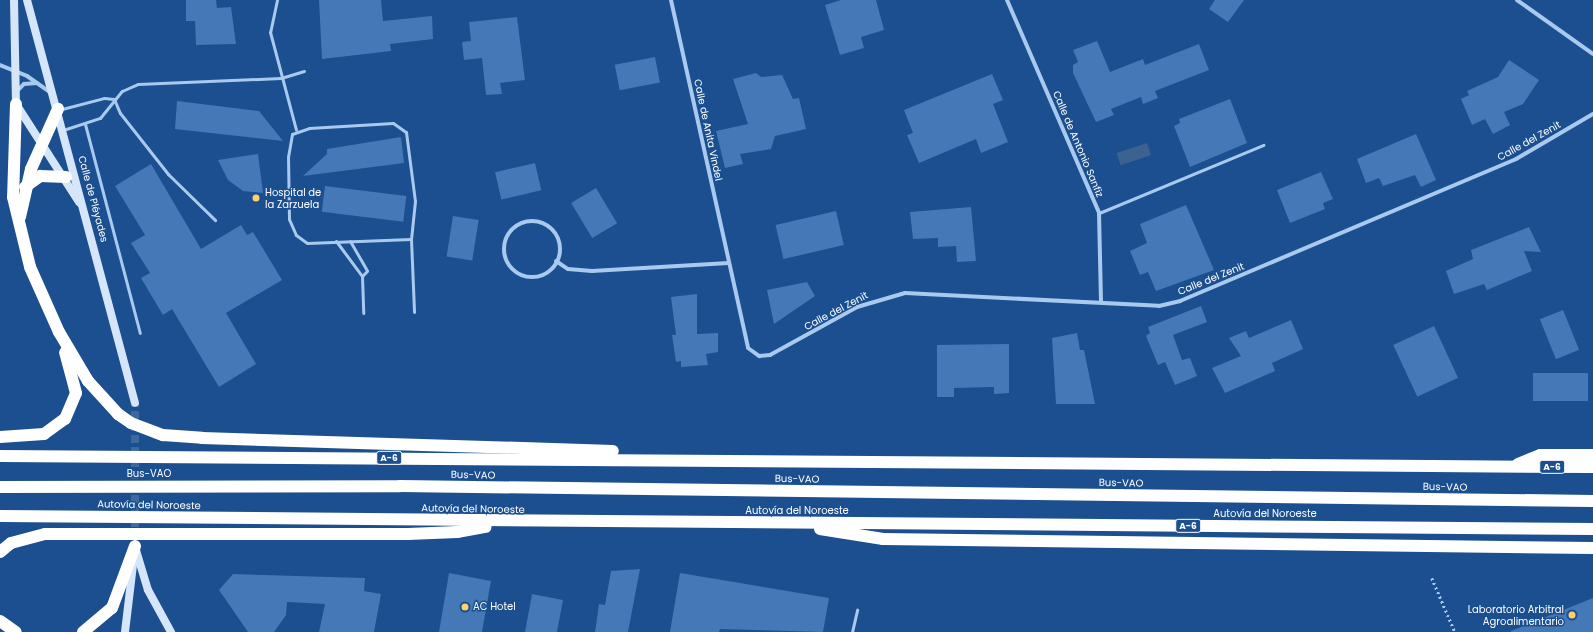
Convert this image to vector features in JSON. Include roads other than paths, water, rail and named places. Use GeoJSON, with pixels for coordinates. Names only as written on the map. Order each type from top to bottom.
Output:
{"type":"FeatureCollection","features":[{"type":"Feature","properties":{"kind":"highway"},"geometry":{"type":"LineString","coordinates":[[0,437],[44,434],[65,419],[72,408],[76,393],[74,379],[59,332],[20,237],[13,197],[11,155],[15,99]]}},
{"type":"Feature","properties":{"kind":"highway"},"geometry":{"type":"LineString","coordinates":[[20,237],[25,187],[42,143],[58,110]]}},
{"type":"Feature","properties":{"kind":"highway"},"geometry":{"type":"LineString","coordinates":[[25,187],[40,176],[66,177]]}},
{"type":"Feature","properties":{"kind":"highway"},"geometry":{"type":"LineString","coordinates":[[59,332],[88,381],[118,414],[146,430],[163,435],[493,445],[778,460]]}},
{"type":"Feature","properties":{"kind":"highway"},"geometry":{"type":"LineString","coordinates":[[1511,466],[1540,455],[1593,455]]}},
{"type":"Feature","properties":{"kind":"highway","name":"A-6"},"geometry":{"type":"LineString","coordinates":[[0,456],[778,460],[1593,467]]}},
{"type":"Feature","properties":{"kind":"highway","name":"Bus-VAO"},"geometry":{"type":"LineString","coordinates":[[0,486],[400,486],[1593,501]]}},
{"type":"Feature","properties":{"kind":"highway","name":"Autovía del Noroeste"},"geometry":{"type":"LineString","coordinates":[[0,516],[509,522],[784,522],[1593,529]]}},
{"type":"Feature","properties":{"kind":"highway"},"geometry":{"type":"LineString","coordinates":[[0,552],[11,543],[45,534],[408,534],[457,532],[509,522]]}},
{"type":"Feature","properties":{"kind":"highway"},"geometry":{"type":"LineString","coordinates":[[784,522],[883,539],[1593,548]]}},
{"type":"Feature","properties":{"kind":"highway"},"geometry":{"type":"LineString","coordinates":[[84,632],[112,608],[135,546]]}},
{"type":"Feature","properties":{"kind":"highway"},"geometry":{"type":"LineString","coordinates":[[0,621],[16,632]]}},
{"type":"Feature","properties":{"kind":"main road"},"geometry":{"type":"LineString","coordinates":[[14,0],[12,70],[15,99],[42,143],[66,177],[88,219]]}},
{"type":"Feature","properties":{"kind":"main road","name":"Calle de Pléyades"},"geometry":{"type":"LineString","coordinates":[[28,0],[88,219],[136,403]]}},
{"type":"Feature","properties":{"kind":"main road"},"geometry":{"type":"LineString","coordinates":[[126,632],[135,546]]}},
{"type":"Feature","properties":{"kind":"main road"},"geometry":{"type":"LineString","coordinates":[[135,546],[148,590],[171,632]]}},
{"type":"Feature","properties":{"kind":"street","name":"Calle de Anita Vindel"},"geometry":{"type":"LineString","coordinates":[[672,0],[748,348]]}},
{"type":"Feature","properties":{"kind":"street","name":"Calle de Antonio Sanfiz"},"geometry":{"type":"LineString","coordinates":[[1007,0],[1099,213],[1101,302]]}},
{"type":"Feature","properties":{"kind":"street"},"geometry":{"type":"LineString","coordinates":[[1517,0],[1593,54]]}},
{"type":"Feature","properties":{"kind":"street"},"geometry":{"type":"LineString","coordinates":[[0,65],[41,84],[53,95]]}},
{"type":"Feature","properties":{"kind":"street"},"geometry":{"type":"LineString","coordinates":[[15,99],[24,84],[41,84]]}},
{"type":"Feature","properties":{"kind":"street","name":"Calle del Zenit"},"geometry":{"type":"LineString","coordinates":[[748,348],[759,356],[770,355],[857,307],[905,293],[1159,306],[1180,301],[1516,159],[1593,114]]}},
{"type":"Feature","properties":{"kind":"street"},"geometry":{"type":"LineString","coordinates":[[521,224],[543,224],[556,236],[559,244],[556,261],[543,274],[534,277],[516,272],[505,258],[505,239],[521,224]]}},
{"type":"Feature","properties":{"kind":"street"},"geometry":{"type":"LineString","coordinates":[[556,261],[568,269],[592,271],[729,263]]}},
{"type":"Feature","properties":{"kind":"lane"},"geometry":{"type":"LineString","coordinates":[[277,0],[270,32],[296,130],[288,157],[289,219],[296,235],[307,243],[411,239]]}},
{"type":"Feature","properties":{"kind":"lane"},"geometry":{"type":"LineString","coordinates":[[63,130],[100,118],[122,91],[138,84],[281,78],[304,71]]}},
{"type":"Feature","properties":{"kind":"lane"},"geometry":{"type":"LineString","coordinates":[[58,110],[104,98],[114,99]]}},
{"type":"Feature","properties":{"kind":"lane"},"geometry":{"type":"LineString","coordinates":[[114,99],[120,113],[168,174],[215,220]]}},
{"type":"Feature","properties":{"kind":"lane"},"geometry":{"type":"LineString","coordinates":[[85,124],[140,333]]}},
{"type":"Feature","properties":{"kind":"lane"},"geometry":{"type":"LineString","coordinates":[[296,130],[393,124],[406,132],[415,201],[411,239],[414,312]]}},
{"type":"Feature","properties":{"kind":"lane"},"geometry":{"type":"LineString","coordinates":[[1099,213],[1264,145]]}},
{"type":"Feature","properties":{"kind":"lane"},"geometry":{"type":"LineString","coordinates":[[350,241],[367,271],[362,276]]}},
{"type":"Feature","properties":{"kind":"lane"},"geometry":{"type":"LineString","coordinates":[[336,242],[362,276],[363,313]]}},
{"type":"Feature","properties":{"kind":"lane"},"geometry":{"type":"LineString","coordinates":[[852,632],[857,610]]}},
{"type":"Feature","properties":{"kind":"water"},"geometry":{"type":"Polygon","coordinates":[[[1147,143],[1151,155],[1121,165],[1117,153],[1147,143]]]}},
{"type":"Feature","properties":{"kind":"tunnel"},"geometry":{"type":"LineString","coordinates":[[135,403],[135,539]]}},
{"type":"Feature","properties":{"kind":"place","name":"Hospital de la Zarzuela"},"geometry":{"type":"Point","coordinates":[256,198]}},
{"type":"Feature","properties":{"kind":"place","name":"AC Hotel"},"geometry":{"type":"Point","coordinates":[465,607]}},
{"type":"Feature","properties":{"kind":"place","name":"Laboratorio Arbitral Agroalimentario"},"geometry":{"type":"Point","coordinates":[1572,615]}}]}
